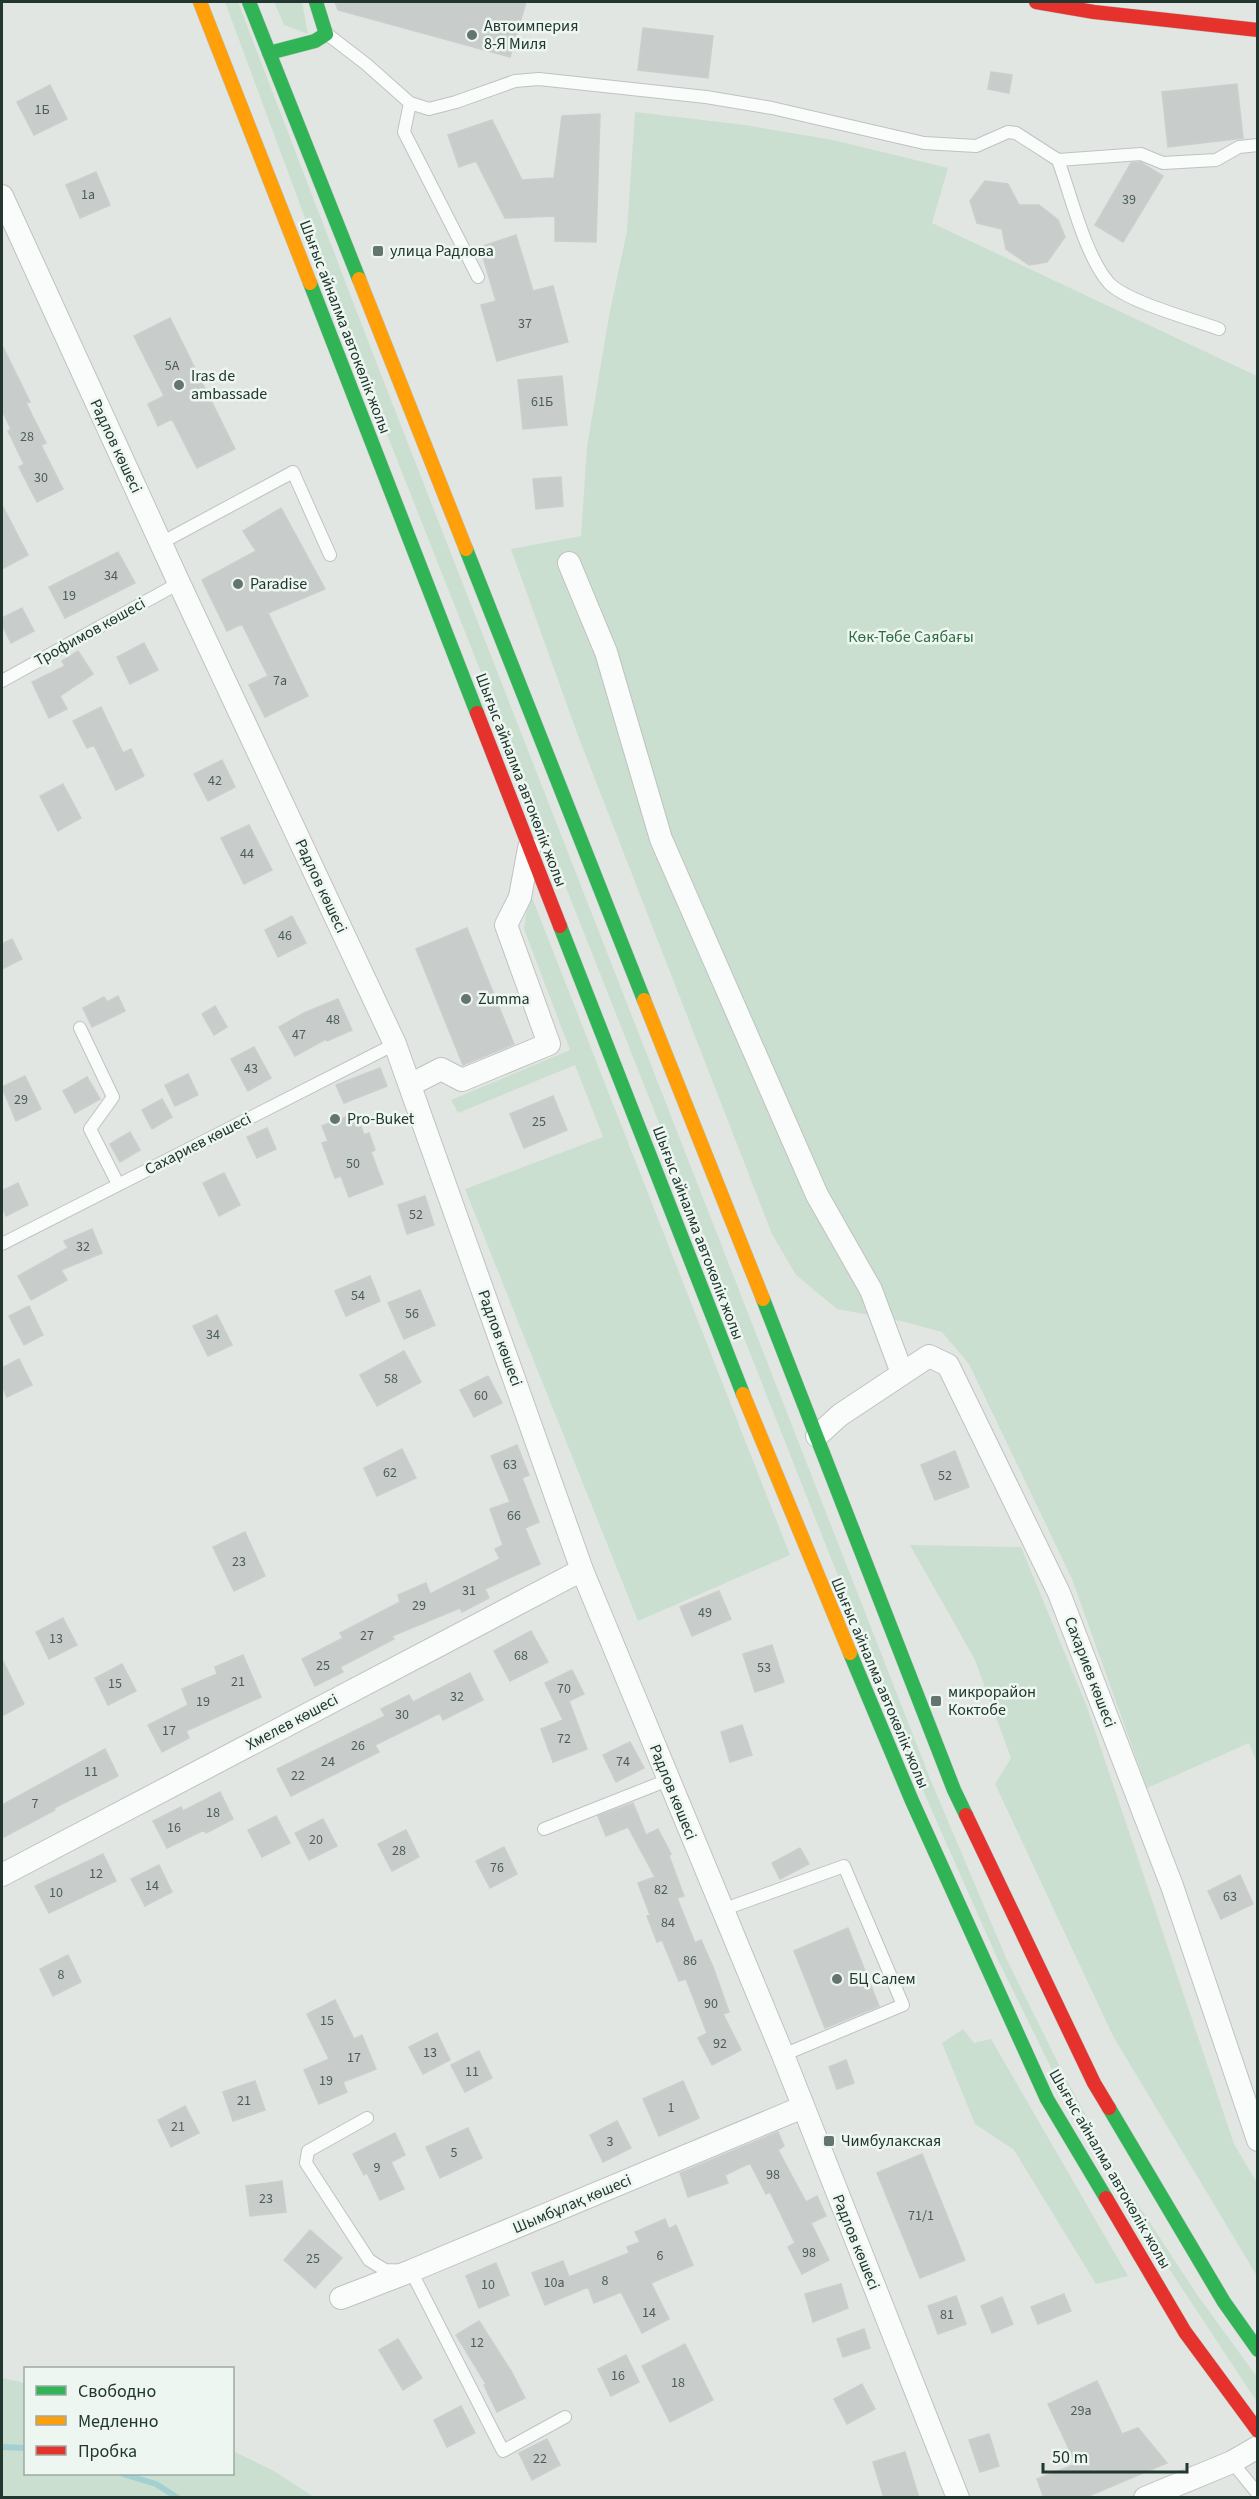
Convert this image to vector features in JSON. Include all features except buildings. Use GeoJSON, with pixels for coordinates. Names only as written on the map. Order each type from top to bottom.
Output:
{"type":"FeatureCollection","features":[{"type":"Feature","properties":{"kind":"main road","name":"Шығыс айналма автокөлік жолы"},"geometry":{"type":"LineString","coordinates":[[200,2],[766,1452],[908,1792],[1047,2099],[1185,2332],[1257,2431]]}},
{"type":"Feature","properties":{"kind":"main road"},"geometry":{"type":"LineString","coordinates":[[249,2],[817,1436],[954,1790],[1094,2083],[1224,2302],[1257,2350]]}},
{"type":"Feature","properties":{"kind":"main road"},"geometry":{"type":"LineString","coordinates":[[269,53],[315,41],[326,34],[316,2]]}},
{"type":"Feature","properties":{"kind":"main road"},"geometry":{"type":"LineString","coordinates":[[1036,2],[1094,12],[1257,30]]}},
{"type":"Feature","properties":{"kind":"street","name":"Радлов көшесі"},"geometry":{"type":"LineString","coordinates":[[2,196],[179,583],[395,1044],[582,1570],[783,2055],[958,2498]]}},
{"type":"Feature","properties":{"kind":"street"},"geometry":{"type":"LineString","coordinates":[[569,563],[606,652],[662,839],[817,1195],[871,1290],[902,1373]]}},
{"type":"Feature","properties":{"kind":"street"},"geometry":{"type":"LineString","coordinates":[[410,1085],[441,1069],[462,1080],[549,1044],[506,925],[520,897],[529,847]]}},
{"type":"Feature","properties":{"kind":"street","name":"Сахариев көшесі"},"geometry":{"type":"LineString","coordinates":[[817,1436],[840,1415],[930,1356],[948,1365],[1059,1593],[1168,1876],[1257,2140]]}},
{"type":"Feature","properties":{"kind":"street","name":"Хмелев көшесі"},"geometry":{"type":"LineString","coordinates":[[2,1875],[582,1570]]}},
{"type":"Feature","properties":{"kind":"street","name":"Шымбұлақ көшесі"},"geometry":{"type":"LineString","coordinates":[[341,2298],[803,2107]]}},
{"type":"Feature","properties":{"kind":"street"},"geometry":{"type":"LineString","coordinates":[[1145,2498],[1232,2462],[1257,2447]]}},
{"type":"Feature","properties":{"kind":"lane"},"geometry":{"type":"LineString","coordinates":[[326,34],[366,64],[410,103],[429,109],[515,81],[540,80],[706,97],[772,108],[924,143],[976,146],[1008,132],[1017,133],[1058,160],[1093,259],[1110,284],[1129,296],[1219,329]]}},
{"type":"Feature","properties":{"kind":"lane"},"geometry":{"type":"LineString","coordinates":[[410,103],[404,132],[478,277]]}},
{"type":"Feature","properties":{"kind":"lane"},"geometry":{"type":"LineString","coordinates":[[1058,160],[1141,154],[1163,163],[1216,160],[1239,147],[1257,145]]}},
{"type":"Feature","properties":{"kind":"lane"},"geometry":{"type":"LineString","coordinates":[[161,543],[293,472],[330,555]]}},
{"type":"Feature","properties":{"kind":"lane","name":"Трофимов көшесі"},"geometry":{"type":"LineString","coordinates":[[2,681],[179,583]]}},
{"type":"Feature","properties":{"kind":"lane"},"geometry":{"type":"LineString","coordinates":[[80,1028],[113,1097],[90,1129],[118,1184]]}},
{"type":"Feature","properties":{"kind":"lane","name":"Сахариев көшесі"},"geometry":{"type":"LineString","coordinates":[[2,1244],[395,1044]]}},
{"type":"Feature","properties":{"kind":"lane"},"geometry":{"type":"LineString","coordinates":[[544,1829],[668,1780]]}},
{"type":"Feature","properties":{"kind":"lane"},"geometry":{"type":"LineString","coordinates":[[722,1910],[844,1866],[899,1995],[903,2005],[783,2055]]}},
{"type":"Feature","properties":{"kind":"lane"},"geometry":{"type":"LineString","coordinates":[[367,2118],[308,2151],[306,2163],[369,2260],[385,2270],[411,2271],[503,2451],[565,2417]]}},
{"type":"Feature","properties":{"kind":"lane"},"geometry":{"type":"LineString","coordinates":[[1232,2462],[1257,2494]]}},
{"type":"Feature","properties":{"kind":"green space"},"geometry":{"type":"Polygon","coordinates":[[[225,2],[238,2],[373,354],[931,1781],[1006,1958],[1065,2077],[1116,2171],[1198,2296],[1257,2377],[1257,2402],[1108,2176],[1058,2082],[999,1962],[921,1786],[358,361],[225,2]]]}},
{"type":"Feature","properties":{"kind":"green space"},"geometry":{"type":"Polygon","coordinates":[[[274,2],[302,2],[308,34],[284,25],[274,2]]]}},
{"type":"Feature","properties":{"kind":"green space","name":"Көк-Төбе Саябағы"},"geometry":{"type":"Polygon","coordinates":[[[635,112],[745,125],[833,140],[948,168],[932,223],[1257,376],[1257,1763],[1249,1743],[1147,1788],[1072,1579],[969,1364],[942,1332],[901,1321],[837,1309],[796,1275],[772,1234],[577,733],[511,549],[581,536],[587,447],[609,316],[627,231],[635,112]]]}},
{"type":"Feature","properties":{"kind":"green space"},"geometry":{"type":"Polygon","coordinates":[[[529,890],[790,1555],[638,1621],[465,1189],[603,1137],[575,1065],[458,1113],[451,1100],[570,1050],[524,929],[529,890]]]}},
{"type":"Feature","properties":{"kind":"green space"},"geometry":{"type":"Polygon","coordinates":[[[910,1545],[1021,1547],[1087,1707],[1234,2144],[1257,2183],[1257,2276],[1113,2036],[995,1784],[1011,1758],[975,1660],[910,1545]]]}},
{"type":"Feature","properties":{"kind":"green space"},"geometry":{"type":"Polygon","coordinates":[[[963,2029],[974,2043],[991,2039],[1128,2276],[1096,2284],[1014,2150],[975,2124],[942,2043],[963,2029]]]}},
{"type":"Feature","properties":{"kind":"green space"},"geometry":{"type":"Polygon","coordinates":[[[2,2378],[24,2383],[24,2475],[234,2475],[234,2451],[274,2471],[314,2497],[2,2497],[2,2378]]]}},
{"type":"Feature","properties":{"kind":"waterway"},"geometry":{"type":"LineString","coordinates":[[2,2447],[24,2448]]}},
{"type":"Feature","properties":{"kind":"waterway"},"geometry":{"type":"LineString","coordinates":[[126,2475],[156,2484],[178,2498]]}},
{"type":"Feature","properties":{"kind":"traffic: fast"},"geometry":{"type":"LineString","coordinates":[[249,2],[359,279]]}},
{"type":"Feature","properties":{"kind":"traffic: fast"},"geometry":{"type":"LineString","coordinates":[[269,53],[315,41],[326,34],[316,2]]}},
{"type":"Feature","properties":{"kind":"traffic: fast"},"geometry":{"type":"LineString","coordinates":[[310,283],[477,713]]}},
{"type":"Feature","properties":{"kind":"traffic: fast"},"geometry":{"type":"LineString","coordinates":[[466,549],[644,1000]]}},
{"type":"Feature","properties":{"kind":"traffic: fast"},"geometry":{"type":"LineString","coordinates":[[560,926],[743,1394]]}},
{"type":"Feature","properties":{"kind":"traffic: fast"},"geometry":{"type":"LineString","coordinates":[[763,1299],[954,1790],[966,1815]]}},
{"type":"Feature","properties":{"kind":"traffic: fast"},"geometry":{"type":"LineString","coordinates":[[850,1653],[912,1801],[1047,2099],[1106,2198]]}},
{"type":"Feature","properties":{"kind":"traffic: fast"},"geometry":{"type":"LineString","coordinates":[[1109,2108],[1224,2302],[1258,2350]]}},
{"type":"Feature","properties":{"kind":"traffic: slow"},"geometry":{"type":"LineString","coordinates":[[200,2],[310,283]]}},
{"type":"Feature","properties":{"kind":"traffic: slow"},"geometry":{"type":"LineString","coordinates":[[359,279],[466,549]]}},
{"type":"Feature","properties":{"kind":"traffic: slow"},"geometry":{"type":"LineString","coordinates":[[644,1000],[763,1299]]}},
{"type":"Feature","properties":{"kind":"traffic: slow"},"geometry":{"type":"LineString","coordinates":[[743,1394],[850,1653]]}},
{"type":"Feature","properties":{"kind":"traffic: jam"},"geometry":{"type":"LineString","coordinates":[[1036,2],[1094,12],[1258,30]]}},
{"type":"Feature","properties":{"kind":"traffic: jam"},"geometry":{"type":"LineString","coordinates":[[477,713],[560,926]]}},
{"type":"Feature","properties":{"kind":"traffic: jam"},"geometry":{"type":"LineString","coordinates":[[966,1815],[1094,2083],[1109,2108]]}},
{"type":"Feature","properties":{"kind":"traffic: jam"},"geometry":{"type":"LineString","coordinates":[[1106,2198],[1185,2332],[1258,2431]]}},
{"type":"Feature","properties":{"kind":"place","name":"Автоимперия 8-Я Миля"},"geometry":{"type":"Point","coordinates":[472,35]}},
{"type":"Feature","properties":{"kind":"place","name":"улица Радлова"},"geometry":{"type":"Point","coordinates":[378,251]}},
{"type":"Feature","properties":{"kind":"place","name":"Iras de ambassade"},"geometry":{"type":"Point","coordinates":[179,385]}},
{"type":"Feature","properties":{"kind":"place","name":"Paradise"},"geometry":{"type":"Point","coordinates":[238,584]}},
{"type":"Feature","properties":{"kind":"place","name":"Zumma"},"geometry":{"type":"Point","coordinates":[466,999]}},
{"type":"Feature","properties":{"kind":"place","name":"Pro-Buket"},"geometry":{"type":"Point","coordinates":[335,1119]}},
{"type":"Feature","properties":{"kind":"place","name":"микрорайон Коктобе"},"geometry":{"type":"Point","coordinates":[936,1701]}},
{"type":"Feature","properties":{"kind":"place","name":"БЦ Салем"},"geometry":{"type":"Point","coordinates":[837,1979]}},
{"type":"Feature","properties":{"kind":"place","name":"Чимбулакская"},"geometry":{"type":"Point","coordinates":[829,2141]}}]}
